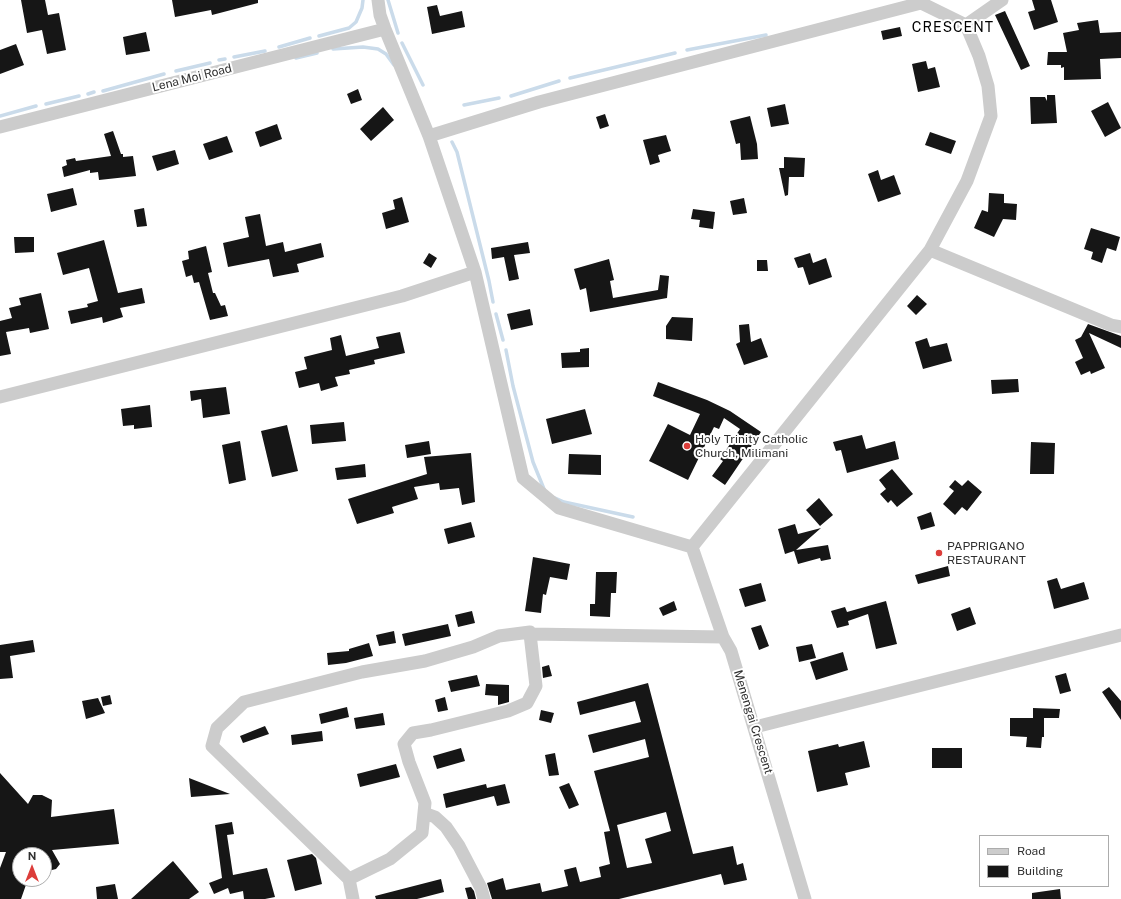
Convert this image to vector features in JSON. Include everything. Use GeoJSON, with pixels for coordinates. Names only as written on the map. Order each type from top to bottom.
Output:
{"type":"FeatureCollection","features":[{"type":"Feature","properties":{"kind":"street"},"geometry":{"type":"LineString","coordinates":[[378,0],[385,29],[429,136],[475,272],[523,478],[559,508],[692,547],[930,250],[967,181],[991,116],[988,86],[979,56],[966,25],[921,2],[539,102],[429,136]]}},
{"type":"Feature","properties":{"kind":"street"},"geometry":{"type":"LineString","coordinates":[[966,25],[1002,0]]}},
{"type":"Feature","properties":{"kind":"street","name":"Lena Moi Road"},"geometry":{"type":"LineString","coordinates":[[0,127],[385,29]]}},
{"type":"Feature","properties":{"kind":"street"},"geometry":{"type":"LineString","coordinates":[[930,250],[1111,325],[1121,327]]}},
{"type":"Feature","properties":{"kind":"street"},"geometry":{"type":"LineString","coordinates":[[0,396],[402,296],[475,272]]}},
{"type":"Feature","properties":{"kind":"street","name":"Menengai Crescent"},"geometry":{"type":"LineString","coordinates":[[692,547],[723,637],[731,651],[755,727],[805,899]]}},
{"type":"Feature","properties":{"kind":"street"},"geometry":{"type":"LineString","coordinates":[[354,899],[349,879],[212,746],[217,728],[244,702],[362,672],[425,661],[473,647],[499,636],[530,632],[530,634],[723,637]]}},
{"type":"Feature","properties":{"kind":"street"},"geometry":{"type":"LineString","coordinates":[[349,879],[390,859],[422,833],[425,803],[409,762],[404,744],[413,733],[508,711],[527,703],[536,686],[530,634]]}},
{"type":"Feature","properties":{"kind":"street"},"geometry":{"type":"LineString","coordinates":[[755,727],[1121,634]]}},
{"type":"Feature","properties":{"kind":"street"},"geometry":{"type":"LineString","coordinates":[[424,813],[435,817],[446,827],[459,846],[481,888],[484,899]]}},
{"type":"Feature","properties":{"kind":"building"},"geometry":{"type":"Polygon","coordinates":[[[21,0],[45,0],[48,15],[59,13],[66,50],[47,54],[42,30],[27,33],[21,0]]]}},
{"type":"Feature","properties":{"kind":"building"},"geometry":{"type":"Polygon","coordinates":[[[172,0],[258,0],[258,3],[212,15],[211,10],[175,17],[172,0]]]}},
{"type":"Feature","properties":{"kind":"building"},"geometry":{"type":"Polygon","coordinates":[[[1032,0],[1051,0],[1058,22],[1034,30],[1028,12],[1035,10],[1032,0]]]}},
{"type":"Feature","properties":{"kind":"building"},"geometry":{"type":"Polygon","coordinates":[[[437,5],[440,16],[462,11],[465,27],[432,34],[427,7],[437,5]]]}},
{"type":"Feature","properties":{"kind":"building"},"geometry":{"type":"Polygon","coordinates":[[[1005,11],[1030,66],[1021,70],[995,15],[1005,11]]]}},
{"type":"Feature","properties":{"kind":"building"},"geometry":{"type":"Polygon","coordinates":[[[1098,20],[1100,33],[1121,32],[1121,58],[1100,59],[1101,79],[1064,80],[1064,67],[1061,68],[1061,65],[1047,65],[1048,52],[1067,52],[1063,33],[1079,30],[1077,23],[1098,20]]]}},
{"type":"Feature","properties":{"kind":"building"},"geometry":{"type":"Polygon","coordinates":[[[900,27],[902,36],[883,40],[881,31],[900,27]]]}},
{"type":"Feature","properties":{"kind":"building"},"geometry":{"type":"Polygon","coordinates":[[[146,32],[150,51],[126,55],[123,37],[146,32]]]}},
{"type":"Feature","properties":{"kind":"building"},"geometry":{"type":"Polygon","coordinates":[[[16,44],[24,65],[0,74],[0,50],[16,44]]]}},
{"type":"Feature","properties":{"kind":"building"},"geometry":{"type":"Polygon","coordinates":[[[926,61],[928,69],[935,67],[940,87],[918,92],[912,64],[926,61]]]}},
{"type":"Feature","properties":{"kind":"building"},"geometry":{"type":"Polygon","coordinates":[[[358,89],[362,100],[351,104],[347,94],[358,89]]]}},
{"type":"Feature","properties":{"kind":"building"},"geometry":{"type":"Polygon","coordinates":[[[1047,95],[1055,95],[1057,123],[1031,124],[1030,97],[1045,97],[1047,101],[1047,95]]]}},
{"type":"Feature","properties":{"kind":"building"},"geometry":{"type":"Polygon","coordinates":[[[1108,102],[1121,128],[1105,137],[1091,111],[1108,102]]]}},
{"type":"Feature","properties":{"kind":"building"},"geometry":{"type":"Polygon","coordinates":[[[785,104],[789,124],[771,127],[767,108],[785,104]]]}},
{"type":"Feature","properties":{"kind":"building"},"geometry":{"type":"Polygon","coordinates":[[[383,107],[394,120],[371,141],[360,129],[383,107]]]}},
{"type":"Feature","properties":{"kind":"building"},"geometry":{"type":"Polygon","coordinates":[[[605,114],[609,126],[600,129],[596,117],[605,114]]]}},
{"type":"Feature","properties":{"kind":"building"},"geometry":{"type":"Polygon","coordinates":[[[750,116],[757,144],[758,159],[741,160],[740,143],[736,144],[730,121],[750,116]]]}},
{"type":"Feature","properties":{"kind":"building"},"geometry":{"type":"Polygon","coordinates":[[[277,124],[282,139],[260,147],[255,132],[277,124]]]}},
{"type":"Feature","properties":{"kind":"building"},"geometry":{"type":"Polygon","coordinates":[[[113,131],[123,157],[133,156],[136,176],[99,180],[98,172],[90,173],[90,170],[64,177],[62,167],[67,165],[66,160],[75,158],[76,161],[111,156],[104,134],[113,131]]]}},
{"type":"Feature","properties":{"kind":"building"},"geometry":{"type":"Polygon","coordinates":[[[930,132],[956,141],[951,154],[925,145],[930,132]]]}},
{"type":"Feature","properties":{"kind":"building"},"geometry":{"type":"Polygon","coordinates":[[[666,135],[671,151],[658,155],[660,162],[650,165],[643,140],[666,135]]]}},
{"type":"Feature","properties":{"kind":"building"},"geometry":{"type":"Polygon","coordinates":[[[227,136],[233,152],[209,160],[203,144],[227,136]]]}},
{"type":"Feature","properties":{"kind":"building"},"geometry":{"type":"Polygon","coordinates":[[[175,150],[179,164],[157,171],[152,156],[175,150]]]}},
{"type":"Feature","properties":{"kind":"building"},"geometry":{"type":"Polygon","coordinates":[[[784,157],[805,158],[804,177],[789,177],[788,195],[785,196],[779,168],[784,168],[784,157]]]}},
{"type":"Feature","properties":{"kind":"building"},"geometry":{"type":"Polygon","coordinates":[[[878,170],[881,180],[894,175],[901,194],[878,202],[868,174],[878,170]]]}},
{"type":"Feature","properties":{"kind":"building"},"geometry":{"type":"Polygon","coordinates":[[[73,188],[77,205],[51,212],[47,194],[73,188]]]}},
{"type":"Feature","properties":{"kind":"building"},"geometry":{"type":"Polygon","coordinates":[[[989,193],[1004,194],[1004,203],[1017,204],[1016,220],[1003,219],[994,237],[974,228],[982,210],[988,212],[989,193]]]}},
{"type":"Feature","properties":{"kind":"building"},"geometry":{"type":"Polygon","coordinates":[[[402,197],[409,222],[386,229],[382,213],[395,209],[393,200],[402,197]]]}},
{"type":"Feature","properties":{"kind":"building"},"geometry":{"type":"Polygon","coordinates":[[[744,198],[747,213],[733,215],[730,201],[744,198]]]}},
{"type":"Feature","properties":{"kind":"building"},"geometry":{"type":"Polygon","coordinates":[[[144,208],[147,226],[137,227],[134,210],[144,208]]]}},
{"type":"Feature","properties":{"kind":"building"},"geometry":{"type":"Polygon","coordinates":[[[693,209],[715,212],[713,229],[699,227],[700,220],[691,219],[693,209]]]}},
{"type":"Feature","properties":{"kind":"building"},"geometry":{"type":"Polygon","coordinates":[[[260,214],[266,246],[283,242],[285,252],[321,243],[324,257],[297,264],[299,272],[273,277],[269,259],[228,267],[223,243],[249,237],[245,217],[260,214]]]}},
{"type":"Feature","properties":{"kind":"building"},"geometry":{"type":"Polygon","coordinates":[[[1091,228],[1120,237],[1116,251],[1107,248],[1102,263],[1091,259],[1093,252],[1084,249],[1091,228]]]}},
{"type":"Feature","properties":{"kind":"building"},"geometry":{"type":"Polygon","coordinates":[[[14,237],[34,237],[34,252],[15,253],[14,237]]]}},
{"type":"Feature","properties":{"kind":"building"},"geometry":{"type":"Polygon","coordinates":[[[104,240],[118,293],[142,288],[145,303],[120,308],[123,317],[103,323],[102,317],[71,324],[68,311],[88,307],[87,304],[98,301],[89,268],[63,275],[57,253],[104,240]]]}},
{"type":"Feature","properties":{"kind":"building"},"geometry":{"type":"Polygon","coordinates":[[[528,242],[530,253],[514,255],[519,279],[509,281],[504,257],[492,259],[491,248],[528,242]]]}},
{"type":"Feature","properties":{"kind":"building"},"geometry":{"type":"Polygon","coordinates":[[[206,246],[212,272],[208,273],[213,293],[215,293],[221,306],[225,305],[228,316],[210,320],[199,282],[194,283],[192,275],[186,277],[182,261],[189,259],[188,251],[206,246]]]}},
{"type":"Feature","properties":{"kind":"building"},"geometry":{"type":"Polygon","coordinates":[[[429,253],[437,258],[431,268],[423,263],[429,253]]]}},
{"type":"Feature","properties":{"kind":"building"},"geometry":{"type":"Polygon","coordinates":[[[810,253],[813,263],[826,258],[832,277],[809,285],[803,267],[798,268],[794,258],[810,253]]]}},
{"type":"Feature","properties":{"kind":"building"},"geometry":{"type":"Polygon","coordinates":[[[609,259],[614,280],[610,281],[613,298],[658,290],[660,275],[669,276],[667,298],[590,312],[586,288],[580,290],[574,269],[609,259]]]}},
{"type":"Feature","properties":{"kind":"building"},"geometry":{"type":"Polygon","coordinates":[[[757,260],[767,260],[768,271],[757,271],[757,260]]]}},
{"type":"Feature","properties":{"kind":"building"},"geometry":{"type":"Polygon","coordinates":[[[41,293],[49,329],[30,333],[29,328],[6,332],[11,354],[0,356],[0,321],[12,318],[9,308],[21,305],[19,298],[41,293]]]}},
{"type":"Feature","properties":{"kind":"building"},"geometry":{"type":"Polygon","coordinates":[[[917,295],[927,304],[916,315],[907,306],[917,295]]]}},
{"type":"Feature","properties":{"kind":"building"},"geometry":{"type":"Polygon","coordinates":[[[530,309],[533,325],[511,330],[507,314],[530,309]]]}},
{"type":"Feature","properties":{"kind":"building"},"geometry":{"type":"Polygon","coordinates":[[[672,317],[693,318],[692,341],[666,339],[666,326],[672,317]]]}},
{"type":"Feature","properties":{"kind":"building"},"geometry":{"type":"Polygon","coordinates":[[[749,324],[751,342],[761,338],[768,357],[744,365],[736,344],[740,342],[739,325],[749,324]]]}},
{"type":"Feature","properties":{"kind":"building"},"geometry":{"type":"Polygon","coordinates":[[[1088,324],[1121,336],[1121,348],[1089,333],[1105,368],[1091,374],[1090,371],[1081,375],[1075,362],[1083,358],[1075,340],[1081,337],[1088,324]]]}},
{"type":"Feature","properties":{"kind":"building"},"geometry":{"type":"Polygon","coordinates":[[[400,332],[405,353],[374,360],[375,364],[349,370],[350,374],[335,377],[338,386],[321,391],[319,383],[299,388],[295,372],[307,369],[304,357],[332,350],[330,338],[341,335],[346,356],[379,348],[376,337],[400,332]]]}},
{"type":"Feature","properties":{"kind":"building"},"geometry":{"type":"Polygon","coordinates":[[[927,338],[930,347],[947,343],[952,361],[923,369],[915,342],[927,338]]]}},
{"type":"Feature","properties":{"kind":"building"},"geometry":{"type":"Polygon","coordinates":[[[589,348],[589,367],[562,368],[561,353],[580,352],[580,349],[589,348]]]}},
{"type":"Feature","properties":{"kind":"building"},"geometry":{"type":"Polygon","coordinates":[[[1018,379],[1019,392],[992,394],[991,380],[1018,379]]]}},
{"type":"Feature","properties":{"kind":"building"},"geometry":{"type":"Polygon","coordinates":[[[658,382],[707,400],[730,411],[761,432],[725,485],[712,476],[723,461],[720,459],[740,429],[724,418],[719,429],[714,427],[688,480],[649,461],[668,424],[690,435],[700,414],[653,396],[658,382]]]}},
{"type":"Feature","properties":{"kind":"building"},"geometry":{"type":"Polygon","coordinates":[[[226,387],[230,414],[203,418],[201,399],[191,401],[190,391],[226,387]]]}},
{"type":"Feature","properties":{"kind":"building"},"geometry":{"type":"Polygon","coordinates":[[[150,405],[152,427],[134,429],[134,425],[123,426],[121,409],[150,405]]]}},
{"type":"Feature","properties":{"kind":"building"},"geometry":{"type":"Polygon","coordinates":[[[585,409],[592,434],[552,444],[546,419],[585,409]]]}},
{"type":"Feature","properties":{"kind":"building"},"geometry":{"type":"Polygon","coordinates":[[[344,422],[346,441],[312,444],[310,425],[344,422]]]}},
{"type":"Feature","properties":{"kind":"building"},"geometry":{"type":"Polygon","coordinates":[[[287,425],[298,471],[272,477],[261,431],[287,425]]]}},
{"type":"Feature","properties":{"kind":"building"},"geometry":{"type":"Polygon","coordinates":[[[862,435],[866,449],[895,441],[899,459],[847,473],[841,450],[836,451],[833,442],[862,435]]]}},
{"type":"Feature","properties":{"kind":"building"},"geometry":{"type":"Polygon","coordinates":[[[240,441],[246,480],[229,484],[222,445],[240,441]]]}},
{"type":"Feature","properties":{"kind":"building"},"geometry":{"type":"Polygon","coordinates":[[[429,441],[431,454],[407,458],[405,445],[429,441]]]}},
{"type":"Feature","properties":{"kind":"building"},"geometry":{"type":"Polygon","coordinates":[[[1031,442],[1055,443],[1054,474],[1030,474],[1031,442]]]}},
{"type":"Feature","properties":{"kind":"building"},"geometry":{"type":"Polygon","coordinates":[[[471,453],[475,502],[462,505],[459,488],[440,490],[439,483],[414,487],[418,499],[392,507],[394,513],[357,524],[348,499],[427,474],[424,457],[471,453]]]}},
{"type":"Feature","properties":{"kind":"building"},"geometry":{"type":"Polygon","coordinates":[[[569,454],[601,455],[601,475],[568,474],[569,454]]]}},
{"type":"Feature","properties":{"kind":"building"},"geometry":{"type":"Polygon","coordinates":[[[365,464],[366,477],[337,480],[335,468],[365,464]]]}},
{"type":"Feature","properties":{"kind":"building"},"geometry":{"type":"Polygon","coordinates":[[[892,469],[913,494],[897,507],[891,500],[888,503],[880,494],[886,489],[879,480],[892,469]]]}},
{"type":"Feature","properties":{"kind":"building"},"geometry":{"type":"Polygon","coordinates":[[[955,480],[962,486],[968,480],[982,492],[967,511],[962,507],[955,515],[943,504],[954,491],[949,487],[955,480]]]}},
{"type":"Feature","properties":{"kind":"building"},"geometry":{"type":"Polygon","coordinates":[[[819,498],[833,515],[820,526],[806,510],[819,498]]]}},
{"type":"Feature","properties":{"kind":"building"},"geometry":{"type":"Polygon","coordinates":[[[931,512],[935,526],[921,530],[917,517],[931,512]]]}},
{"type":"Feature","properties":{"kind":"building"},"geometry":{"type":"Polygon","coordinates":[[[471,522],[475,537],[448,544],[444,529],[471,522]]]}},
{"type":"Feature","properties":{"kind":"building"},"geometry":{"type":"Polygon","coordinates":[[[795,524],[798,534],[821,528],[796,550],[828,545],[831,559],[821,561],[820,558],[798,564],[794,551],[785,554],[778,529],[795,524]]]}},
{"type":"Feature","properties":{"kind":"building"},"geometry":{"type":"Polygon","coordinates":[[[533,557],[570,564],[567,580],[550,577],[546,595],[543,594],[541,613],[525,611],[533,557]]]}},
{"type":"Feature","properties":{"kind":"building"},"geometry":{"type":"Polygon","coordinates":[[[948,566],[950,576],[918,584],[915,575],[948,566]]]}},
{"type":"Feature","properties":{"kind":"building"},"geometry":{"type":"Polygon","coordinates":[[[596,572],[617,572],[616,593],[611,593],[610,617],[590,616],[590,604],[595,604],[596,572]]]}},
{"type":"Feature","properties":{"kind":"building"},"geometry":{"type":"Polygon","coordinates":[[[1057,578],[1061,589],[1084,582],[1089,599],[1054,609],[1047,581],[1057,578]]]}},
{"type":"Feature","properties":{"kind":"building"},"geometry":{"type":"Polygon","coordinates":[[[761,583],[766,601],[745,607],[739,589],[761,583]]]}},
{"type":"Feature","properties":{"kind":"building"},"geometry":{"type":"Polygon","coordinates":[[[674,601],[677,610],[663,616],[659,608],[674,601]]]}},
{"type":"Feature","properties":{"kind":"building"},"geometry":{"type":"Polygon","coordinates":[[[886,601],[897,644],[876,649],[868,614],[848,621],[849,625],[837,628],[831,611],[845,607],[847,612],[886,601]]]}},
{"type":"Feature","properties":{"kind":"building"},"geometry":{"type":"Polygon","coordinates":[[[970,607],[976,624],[957,631],[951,614],[970,607]]]}},
{"type":"Feature","properties":{"kind":"building"},"geometry":{"type":"Polygon","coordinates":[[[472,611],[475,623],[458,627],[455,615],[472,611]]]}},
{"type":"Feature","properties":{"kind":"building"},"geometry":{"type":"Polygon","coordinates":[[[448,624],[451,636],[405,646],[402,634],[448,624]]]}},
{"type":"Feature","properties":{"kind":"building"},"geometry":{"type":"Polygon","coordinates":[[[761,625],[769,646],[759,650],[751,628],[761,625]]]}},
{"type":"Feature","properties":{"kind":"building"},"geometry":{"type":"Polygon","coordinates":[[[394,631],[396,643],[379,646],[376,635],[394,631]]]}},
{"type":"Feature","properties":{"kind":"building"},"geometry":{"type":"Polygon","coordinates":[[[33,640],[35,652],[10,656],[13,678],[0,679],[0,645],[33,640]]]}},
{"type":"Feature","properties":{"kind":"building"},"geometry":{"type":"Polygon","coordinates":[[[369,643],[373,656],[346,663],[328,665],[327,653],[349,651],[349,649],[369,643]]]}},
{"type":"Feature","properties":{"kind":"building"},"geometry":{"type":"Polygon","coordinates":[[[812,644],[816,658],[799,662],[796,647],[812,644]]]}},
{"type":"Feature","properties":{"kind":"building"},"geometry":{"type":"Polygon","coordinates":[[[843,652],[848,670],[816,680],[810,662],[843,652]]]}},
{"type":"Feature","properties":{"kind":"building"},"geometry":{"type":"Polygon","coordinates":[[[549,665],[552,676],[543,678],[542,667],[549,665]]]}},
{"type":"Feature","properties":{"kind":"building"},"geometry":{"type":"Polygon","coordinates":[[[1066,673],[1071,691],[1060,694],[1055,676],[1066,673]]]}},
{"type":"Feature","properties":{"kind":"building"},"geometry":{"type":"Polygon","coordinates":[[[477,675],[480,686],[451,692],[448,681],[477,675]]]}},
{"type":"Feature","properties":{"kind":"building"},"geometry":{"type":"Polygon","coordinates":[[[648,683],[693,854],[733,846],[737,865],[743,863],[747,880],[724,885],[721,874],[619,899],[492,899],[487,883],[503,878],[506,890],[540,883],[542,892],[568,886],[564,870],[576,867],[580,882],[601,877],[599,867],[610,864],[604,832],[610,831],[594,771],[649,757],[645,739],[593,753],[588,735],[641,722],[635,701],[580,715],[577,702],[648,683]],[[666,812],[617,825],[627,868],[652,863],[645,839],[671,831],[666,812]]]}},
{"type":"Feature","properties":{"kind":"building"},"geometry":{"type":"Polygon","coordinates":[[[486,684],[509,685],[509,702],[498,705],[498,696],[485,695],[486,684]]]}},
{"type":"Feature","properties":{"kind":"building"},"geometry":{"type":"Polygon","coordinates":[[[1109,687],[1121,701],[1121,720],[1102,692],[1109,687]]]}},
{"type":"Feature","properties":{"kind":"building"},"geometry":{"type":"Polygon","coordinates":[[[110,695],[112,704],[103,706],[101,697],[110,695]]]}},
{"type":"Feature","properties":{"kind":"building"},"geometry":{"type":"Polygon","coordinates":[[[445,697],[448,710],[438,712],[435,700],[445,697]]]}},
{"type":"Feature","properties":{"kind":"building"},"geometry":{"type":"Polygon","coordinates":[[[98,698],[105,713],[86,719],[82,701],[98,698]]]}},
{"type":"Feature","properties":{"kind":"building"},"geometry":{"type":"Polygon","coordinates":[[[347,707],[349,717],[321,724],[319,714],[347,707]]]}},
{"type":"Feature","properties":{"kind":"building"},"geometry":{"type":"Polygon","coordinates":[[[1033,708],[1060,709],[1059,718],[1044,718],[1044,737],[1042,737],[1041,748],[1026,747],[1027,737],[1010,736],[1010,718],[1033,718],[1033,708]]]}},
{"type":"Feature","properties":{"kind":"building"},"geometry":{"type":"Polygon","coordinates":[[[541,710],[554,713],[551,723],[539,720],[541,710]]]}},
{"type":"Feature","properties":{"kind":"building"},"geometry":{"type":"Polygon","coordinates":[[[383,713],[385,725],[356,729],[354,718],[383,713]]]}},
{"type":"Feature","properties":{"kind":"building"},"geometry":{"type":"Polygon","coordinates":[[[265,726],[269,734],[243,743],[240,736],[265,726]]]}},
{"type":"Feature","properties":{"kind":"building"},"geometry":{"type":"Polygon","coordinates":[[[322,731],[323,741],[292,745],[291,735],[322,731]]]}},
{"type":"Feature","properties":{"kind":"building"},"geometry":{"type":"Polygon","coordinates":[[[864,741],[870,767],[845,773],[848,785],[817,792],[808,751],[838,744],[839,747],[864,741]]]}},
{"type":"Feature","properties":{"kind":"building"},"geometry":{"type":"Polygon","coordinates":[[[461,748],[465,761],[437,769],[433,756],[461,748]]]}},
{"type":"Feature","properties":{"kind":"building"},"geometry":{"type":"Polygon","coordinates":[[[932,748],[962,748],[962,768],[932,768],[932,748]]]}},
{"type":"Feature","properties":{"kind":"building"},"geometry":{"type":"Polygon","coordinates":[[[555,753],[559,775],[549,776],[545,755],[555,753]]]}},
{"type":"Feature","properties":{"kind":"building"},"geometry":{"type":"Polygon","coordinates":[[[396,764],[400,777],[360,787],[357,774],[396,764]]]}},
{"type":"Feature","properties":{"kind":"building"},"geometry":{"type":"Polygon","coordinates":[[[0,773],[28,804],[33,795],[42,795],[52,800],[51,817],[114,809],[119,844],[52,850],[52,847],[12,847],[12,887],[25,887],[21,899],[0,899],[0,868],[6,852],[0,852],[0,773]]]}},
{"type":"Feature","properties":{"kind":"building"},"geometry":{"type":"Polygon","coordinates":[[[189,778],[230,794],[191,797],[189,778]]]}},
{"type":"Feature","properties":{"kind":"building"},"geometry":{"type":"Polygon","coordinates":[[[569,783],[579,805],[569,809],[559,787],[569,783]]]}},
{"type":"Feature","properties":{"kind":"building"},"geometry":{"type":"Polygon","coordinates":[[[486,784],[487,788],[505,784],[510,803],[497,806],[494,796],[446,808],[443,794],[486,784]]]}},
{"type":"Feature","properties":{"kind":"building"},"geometry":{"type":"Polygon","coordinates":[[[232,822],[234,834],[227,835],[233,875],[267,868],[275,897],[265,899],[244,899],[243,891],[230,894],[228,888],[214,894],[209,883],[222,878],[215,825],[232,822]]]}},
{"type":"Feature","properties":{"kind":"building"},"geometry":{"type":"Polygon","coordinates":[[[52,850],[60,864],[56,869],[52,870],[52,850]]]}},
{"type":"Feature","properties":{"kind":"building"},"geometry":{"type":"Polygon","coordinates":[[[312,854],[316,858],[322,884],[295,891],[287,860],[312,854]]]}},
{"type":"Feature","properties":{"kind":"building"},"geometry":{"type":"Polygon","coordinates":[[[173,861],[199,892],[189,899],[131,899],[173,861]]]}},
{"type":"Feature","properties":{"kind":"building"},"geometry":{"type":"Polygon","coordinates":[[[441,879],[444,892],[417,899],[376,899],[375,896],[441,879]]]}},
{"type":"Feature","properties":{"kind":"building"},"geometry":{"type":"Polygon","coordinates":[[[115,884],[118,899],[97,899],[96,887],[115,884]]]}},
{"type":"Feature","properties":{"kind":"building"},"geometry":{"type":"Polygon","coordinates":[[[471,887],[474,891],[476,899],[468,899],[465,888],[471,887]]]}},
{"type":"Feature","properties":{"kind":"building"},"geometry":{"type":"Polygon","coordinates":[[[1060,889],[1061,899],[1032,899],[1032,893],[1060,889]]]}},
{"type":"Feature","properties":{"kind":"waterway"},"geometry":{"type":"LineString","coordinates":[[319,36],[349,28],[356,22],[362,8],[363,0]]}},
{"type":"Feature","properties":{"kind":"waterway"},"geometry":{"type":"LineString","coordinates":[[388,0],[398,33]]}},
{"type":"Feature","properties":{"kind":"waterway"},"geometry":{"type":"LineString","coordinates":[[687,50],[766,35]]}},
{"type":"Feature","properties":{"kind":"waterway"},"geometry":{"type":"LineString","coordinates":[[279,47],[310,38]]}},
{"type":"Feature","properties":{"kind":"waterway"},"geometry":{"type":"LineString","coordinates":[[402,43],[423,85]]}},
{"type":"Feature","properties":{"kind":"waterway"},"geometry":{"type":"LineString","coordinates":[[333,49],[363,47],[378,49],[386,54],[394,65]]}},
{"type":"Feature","properties":{"kind":"waterway"},"geometry":{"type":"LineString","coordinates":[[234,57],[265,51]]}},
{"type":"Feature","properties":{"kind":"waterway"},"geometry":{"type":"LineString","coordinates":[[296,58],[317,53]]}},
{"type":"Feature","properties":{"kind":"waterway"},"geometry":{"type":"LineString","coordinates":[[570,78],[675,53]]}},
{"type":"Feature","properties":{"kind":"waterway"},"geometry":{"type":"LineString","coordinates":[[219,60],[225,59]]}},
{"type":"Feature","properties":{"kind":"waterway"},"geometry":{"type":"LineString","coordinates":[[176,71],[210,63]]}},
{"type":"Feature","properties":{"kind":"waterway"},"geometry":{"type":"LineString","coordinates":[[103,91],[164,74]]}},
{"type":"Feature","properties":{"kind":"waterway"},"geometry":{"type":"LineString","coordinates":[[511,96],[559,81]]}},
{"type":"Feature","properties":{"kind":"waterway"},"geometry":{"type":"LineString","coordinates":[[88,94],[94,92]]}},
{"type":"Feature","properties":{"kind":"waterway"},"geometry":{"type":"LineString","coordinates":[[46,104],[79,96]]}},
{"type":"Feature","properties":{"kind":"waterway"},"geometry":{"type":"LineString","coordinates":[[464,105],[499,98]]}},
{"type":"Feature","properties":{"kind":"waterway"},"geometry":{"type":"LineString","coordinates":[[0,116],[36,106]]}},
{"type":"Feature","properties":{"kind":"waterway"},"geometry":{"type":"LineString","coordinates":[[452,142],[457,152],[493,302]]}},
{"type":"Feature","properties":{"kind":"waterway"},"geometry":{"type":"LineString","coordinates":[[496,314],[503,340]]}},
{"type":"Feature","properties":{"kind":"waterway"},"geometry":{"type":"LineString","coordinates":[[506,350],[513,386],[533,462],[544,489]]}},
{"type":"Feature","properties":{"kind":"waterway"},"geometry":{"type":"LineString","coordinates":[[555,498],[564,502],[633,517]]}},
{"type":"Feature","properties":{"kind":"place","name":"Holy Trinity Catholic Church, Milimani"},"geometry":{"type":"Point","coordinates":[687,446]}},
{"type":"Feature","properties":{"kind":"place","name":"PAPPRIGANO RESTAURANT"},"geometry":{"type":"Point","coordinates":[939,553]}},
{"type":"Feature","properties":{"kind":"district","name":"CRESCENT"},"geometry":{"type":"Point","coordinates":[953,28]}}]}
